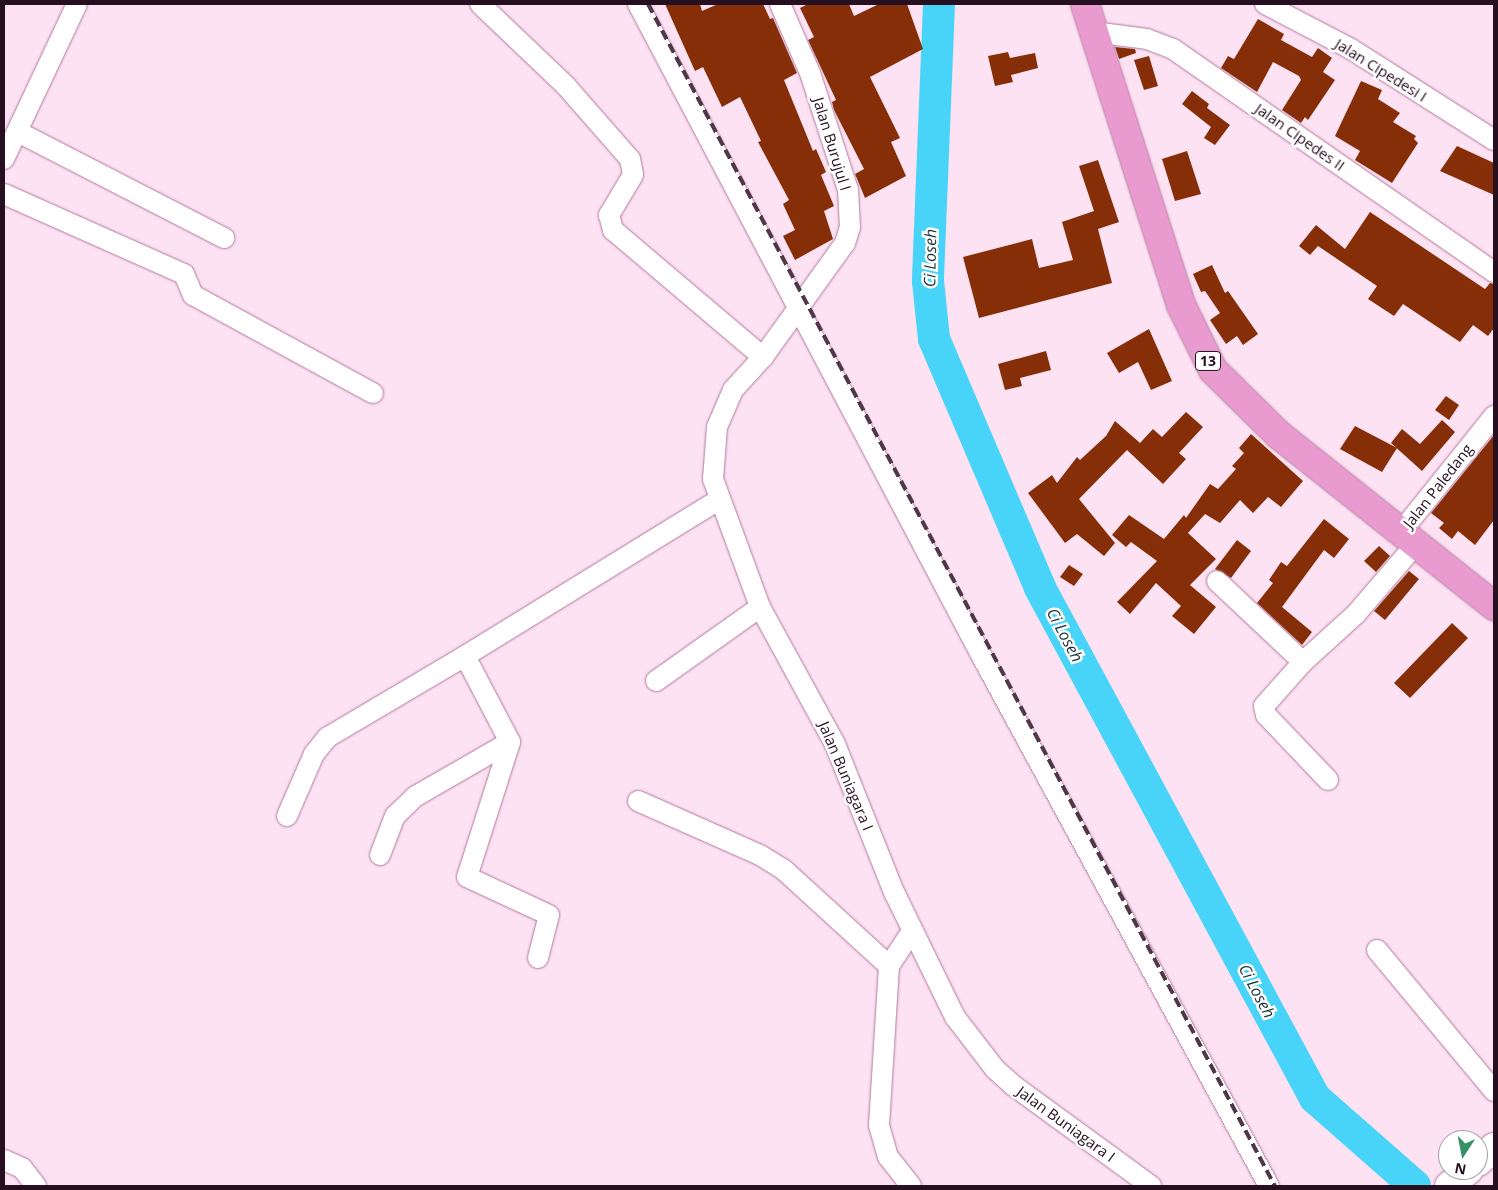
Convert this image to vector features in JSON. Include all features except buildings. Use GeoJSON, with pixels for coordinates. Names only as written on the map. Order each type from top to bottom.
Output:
{"type":"FeatureCollection","features":[{"type":"Feature","properties":{"kind":"highway","name":"13"},"geometry":{"type":"LineString","coordinates":[[1085,4],[1175,287],[1189,326],[1213,370],[1279,435],[1494,606]]}},
{"type":"Feature","properties":{"kind":"street"},"geometry":{"type":"LineString","coordinates":[[4,159],[77,4]]}},
{"type":"Feature","properties":{"kind":"street"},"geometry":{"type":"LineString","coordinates":[[480,4],[566,86],[630,159],[633,175],[609,215],[613,230],[764,357]]}},
{"type":"Feature","properties":{"kind":"street"},"geometry":{"type":"LineString","coordinates":[[638,4],[799,306],[980,653],[1269,1186]]}},
{"type":"Feature","properties":{"kind":"street","name":"Jalan Burujul I"},"geometry":{"type":"LineString","coordinates":[[780,4],[810,73],[848,190],[850,210],[845,243],[799,306]]}},
{"type":"Feature","properties":{"kind":"street","name":"Jalan Cipedesi I"},"geometry":{"type":"LineString","coordinates":[[1265,4],[1351,49],[1494,140]]}},
{"type":"Feature","properties":{"kind":"street","name":"Jalan Cipedes II"},"geometry":{"type":"LineString","coordinates":[[1093,32],[1146,39],[1173,49],[1494,272]]}},
{"type":"Feature","properties":{"kind":"street"},"geometry":{"type":"LineString","coordinates":[[18,132],[224,238]]}},
{"type":"Feature","properties":{"kind":"street"},"geometry":{"type":"LineString","coordinates":[[4,194],[184,274],[193,296],[374,393]]}},
{"type":"Feature","properties":{"kind":"street","name":"Jalan Buniagara I"},"geometry":{"type":"LineString","coordinates":[[799,306],[764,357],[733,390],[717,427],[713,479],[760,607],[835,744],[912,931],[955,1017],[995,1068],[1151,1186]]}},
{"type":"Feature","properties":{"kind":"street","name":"Jalan Paledang"},"geometry":{"type":"LineString","coordinates":[[1328,780],[1264,711],[1266,703],[1303,662],[1356,614],[1494,416]]}},
{"type":"Feature","properties":{"kind":"street"},"geometry":{"type":"LineString","coordinates":[[288,816],[314,754],[328,737],[465,656],[720,500]]}},
{"type":"Feature","properties":{"kind":"street"},"geometry":{"type":"LineString","coordinates":[[1217,581],[1303,662]]}},
{"type":"Feature","properties":{"kind":"street"},"geometry":{"type":"LineString","coordinates":[[656,681],[760,607]]}},
{"type":"Feature","properties":{"kind":"street"},"geometry":{"type":"LineString","coordinates":[[465,656],[510,742],[467,873],[469,880],[549,915],[538,958]]}},
{"type":"Feature","properties":{"kind":"street"},"geometry":{"type":"LineString","coordinates":[[380,855],[395,816],[416,796],[510,742]]}},
{"type":"Feature","properties":{"kind":"street"},"geometry":{"type":"LineString","coordinates":[[638,801],[760,855],[784,870],[889,966]]}},
{"type":"Feature","properties":{"kind":"street"},"geometry":{"type":"LineString","coordinates":[[911,1186],[888,1157],[879,1125],[889,966],[912,931]]}},
{"type":"Feature","properties":{"kind":"street"},"geometry":{"type":"LineString","coordinates":[[1377,950],[1494,1091]]}},
{"type":"Feature","properties":{"kind":"street"},"geometry":{"type":"LineString","coordinates":[[4,1160],[22,1168],[36,1186]]}},
{"type":"Feature","properties":{"kind":"waterway","name":"Ci Loseh"},"geometry":{"type":"LineString","coordinates":[[939,4],[928,281],[934,339],[1040,588],[1315,1098],[1415,1186]]}},
{"type":"Feature","properties":{"kind":"railway"},"geometry":{"type":"LineString","coordinates":[[648,4],[1275,1186]]}}]}
